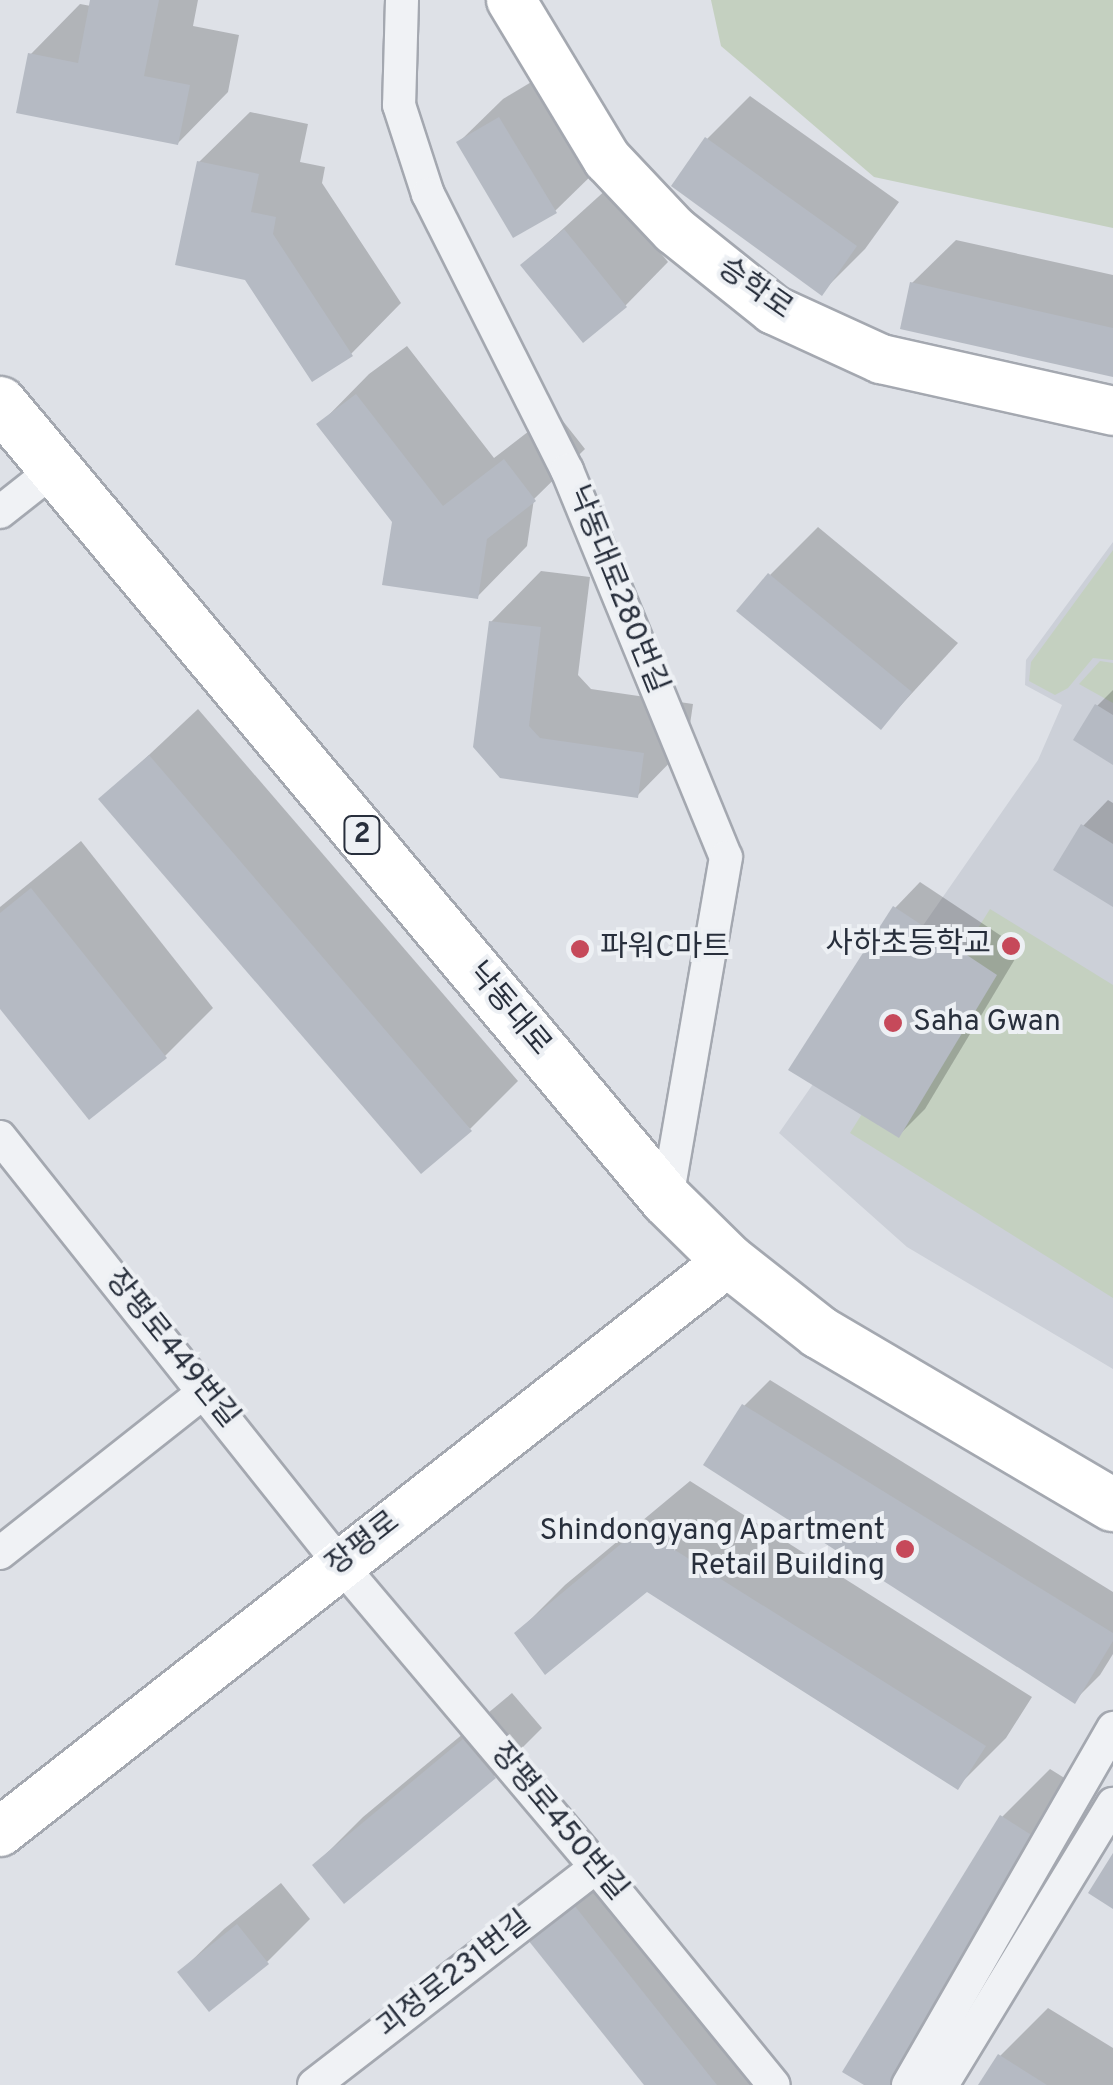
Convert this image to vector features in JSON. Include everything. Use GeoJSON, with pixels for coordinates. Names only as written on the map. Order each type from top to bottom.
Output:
{"type":"FeatureCollection","features":[{"type":"Feature","properties":{"kind":"main road","name":"승학로"},"geometry":{"type":"LineString","coordinates":[[510,0],[607,159],[674,230],[774,310],[881,359],[1113,411]]}},
{"type":"Feature","properties":{"kind":"main road","name":"낙동대로"},"geometry":{"type":"LineString","coordinates":[[0,403],[666,1200],[729,1261],[819,1332],[1113,1505]]}},
{"type":"Feature","properties":{"kind":"main road","name":"장평로"},"geometry":{"type":"LineString","coordinates":[[0,1832],[729,1261]]}},
{"type":"Feature","properties":{"kind":"street","name":"낙동대로280번길"},"geometry":{"type":"LineString","coordinates":[[402,0],[399,106],[428,194],[567,470],[726,856],[666,1200]]}},
{"type":"Feature","properties":{"kind":"street"},"geometry":{"type":"LineString","coordinates":[[0,512],[56,468]]}},
{"type":"Feature","properties":{"kind":"street","name":"장평로449번길"},"geometry":{"type":"LineString","coordinates":[[0,1137],[340,1564]]}},
{"type":"Feature","properties":{"kind":"street"},"geometry":{"type":"LineString","coordinates":[[0,1553],[205,1392]]}},
{"type":"Feature","properties":{"kind":"street","name":"장평로450번길"},"geometry":{"type":"LineString","coordinates":[[340,1564],[596,1866],[774,2085]]}},
{"type":"Feature","properties":{"kind":"street"},"geometry":{"type":"LineString","coordinates":[[908,2085],[1113,1728]]}},
{"type":"Feature","properties":{"kind":"street"},"geometry":{"type":"LineString","coordinates":[[942,2085],[1113,1804]]}},
{"type":"Feature","properties":{"kind":"street","name":"괴정로231번길"},"geometry":{"type":"LineString","coordinates":[[314,2085],[596,1866]]}},
{"type":"Feature","properties":{"kind":"shaded area","name":"사하초등학교"},"geometry":{"type":"Polygon","coordinates":[[[1113,542],[1113,1369],[907,1247],[779,1133],[1038,760],[1062,705],[1025,685],[1026,660],[1113,542]]]}},
{"type":"Feature","properties":{"kind":"green space"},"geometry":{"type":"Polygon","coordinates":[[[711,0],[1113,0],[1113,228],[874,177],[721,46],[711,0]]]}},
{"type":"Feature","properties":{"kind":"green space"},"geometry":{"type":"Polygon","coordinates":[[[1113,550],[1113,660],[1093,658],[1068,688],[1055,695],[1029,681],[1031,662],[1113,550]]]}},
{"type":"Feature","properties":{"kind":"green space"},"geometry":{"type":"Polygon","coordinates":[[[1100,661],[1113,663],[1113,703],[1079,684],[1100,661]]]}},
{"type":"Feature","properties":{"kind":"green space"},"geometry":{"type":"Polygon","coordinates":[[[990,909],[1113,985],[1113,1298],[850,1133],[990,909]]]}},
{"type":"Feature","properties":{"kind":"building"},"geometry":{"type":"Polygon","coordinates":[[[90,0],[159,0],[144,76],[190,85],[178,145],[16,113],[28,53],[78,63],[90,0]]]}},
{"type":"Feature","properties":{"kind":"building"},"geometry":{"type":"Polygon","coordinates":[[[499,117],[557,213],[513,238],[456,142],[499,117]]]}},
{"type":"Feature","properties":{"kind":"building"},"geometry":{"type":"Polygon","coordinates":[[[705,137],[857,246],[822,296],[671,186],[705,137]]]}},
{"type":"Feature","properties":{"kind":"building"},"geometry":{"type":"Polygon","coordinates":[[[197,161],[259,174],[251,212],[276,217],[273,234],[353,356],[312,382],[245,280],[175,265],[197,161]]]}},
{"type":"Feature","properties":{"kind":"building"},"geometry":{"type":"Polygon","coordinates":[[[564,229],[627,307],[583,343],[520,265],[564,229]]]}},
{"type":"Feature","properties":{"kind":"building"},"geometry":{"type":"Polygon","coordinates":[[[910,282],[1113,328],[1113,377],[900,329],[910,282]]]}},
{"type":"Feature","properties":{"kind":"building"},"geometry":{"type":"Polygon","coordinates":[[[356,394],[443,506],[504,459],[536,501],[487,539],[478,599],[382,585],[392,522],[316,424],[356,394]]]}},
{"type":"Feature","properties":{"kind":"building"},"geometry":{"type":"Polygon","coordinates":[[[768,573],[912,692],[881,730],[736,611],[768,573]]]}},
{"type":"Feature","properties":{"kind":"building"},"geometry":{"type":"Polygon","coordinates":[[[489,621],[541,627],[529,726],[540,738],[644,753],[638,798],[500,778],[473,747],[489,621]]]}},
{"type":"Feature","properties":{"kind":"building"},"geometry":{"type":"Polygon","coordinates":[[[1095,704],[1113,715],[1113,765],[1073,740],[1095,704]]]}},
{"type":"Feature","properties":{"kind":"building"},"geometry":{"type":"Polygon","coordinates":[[[149,755],[472,1131],[421,1174],[98,799],[149,755]]]}},
{"type":"Feature","properties":{"kind":"building"},"geometry":{"type":"Polygon","coordinates":[[[1081,824],[1113,844],[1113,907],[1053,870],[1081,824]]]}},
{"type":"Feature","properties":{"kind":"building"},"geometry":{"type":"Polygon","coordinates":[[[31,888],[167,1058],[89,1120],[0,1009],[0,913],[31,888]]]}},
{"type":"Feature","properties":{"kind":"building","name":"Saha Gwan"},"geometry":{"type":"Polygon","coordinates":[[[893,906],[997,975],[899,1138],[788,1070],[893,906]]]}},
{"type":"Feature","properties":{"kind":"building","name":"Shindongyang Apartment Retail Building"},"geometry":{"type":"Polygon","coordinates":[[[742,1404],[1113,1633],[1113,1641],[1075,1704],[703,1465],[742,1404]]]}},
{"type":"Feature","properties":{"kind":"building"},"geometry":{"type":"Polygon","coordinates":[[[640,1528],[986,1746],[958,1790],[647,1592],[545,1675],[514,1633],[640,1528]]]}},
{"type":"Feature","properties":{"kind":"building"},"geometry":{"type":"Polygon","coordinates":[[[463,1739],[496,1778],[344,1904],[312,1865],[463,1739]]]}},
{"type":"Feature","properties":{"kind":"building"},"geometry":{"type":"Polygon","coordinates":[[[1000,1815],[1041,1841],[891,2085],[864,2085],[842,2072],[1000,1815]]]}},
{"type":"Feature","properties":{"kind":"building"},"geometry":{"type":"Polygon","coordinates":[[[1113,1853],[1113,1909],[1088,1893],[1113,1853]]]}},
{"type":"Feature","properties":{"kind":"building"},"geometry":{"type":"Polygon","coordinates":[[[570,1900],[717,2085],[644,2085],[524,1935],[570,1900]]]}},
{"type":"Feature","properties":{"kind":"building"},"geometry":{"type":"Polygon","coordinates":[[[237,1924],[269,1964],[209,2012],[177,1972],[237,1924]]]}},
{"type":"Feature","properties":{"kind":"building"},"geometry":{"type":"Polygon","coordinates":[[[998,2054],[1047,2085],[978,2085],[998,2054]]]}},
{"type":"Feature","properties":{"kind":"place","name":"사하초등학교"},"geometry":{"type":"Point","coordinates":[1011,946]}},
{"type":"Feature","properties":{"kind":"place","name":"파워C마트"},"geometry":{"type":"Point","coordinates":[580,949]}},
{"type":"Feature","properties":{"kind":"place","name":"Saha Gwan"},"geometry":{"type":"Point","coordinates":[893,1023]}},
{"type":"Feature","properties":{"kind":"place","name":"Shindongyang Apartment Retail Building"},"geometry":{"type":"Point","coordinates":[905,1549]}}]}
